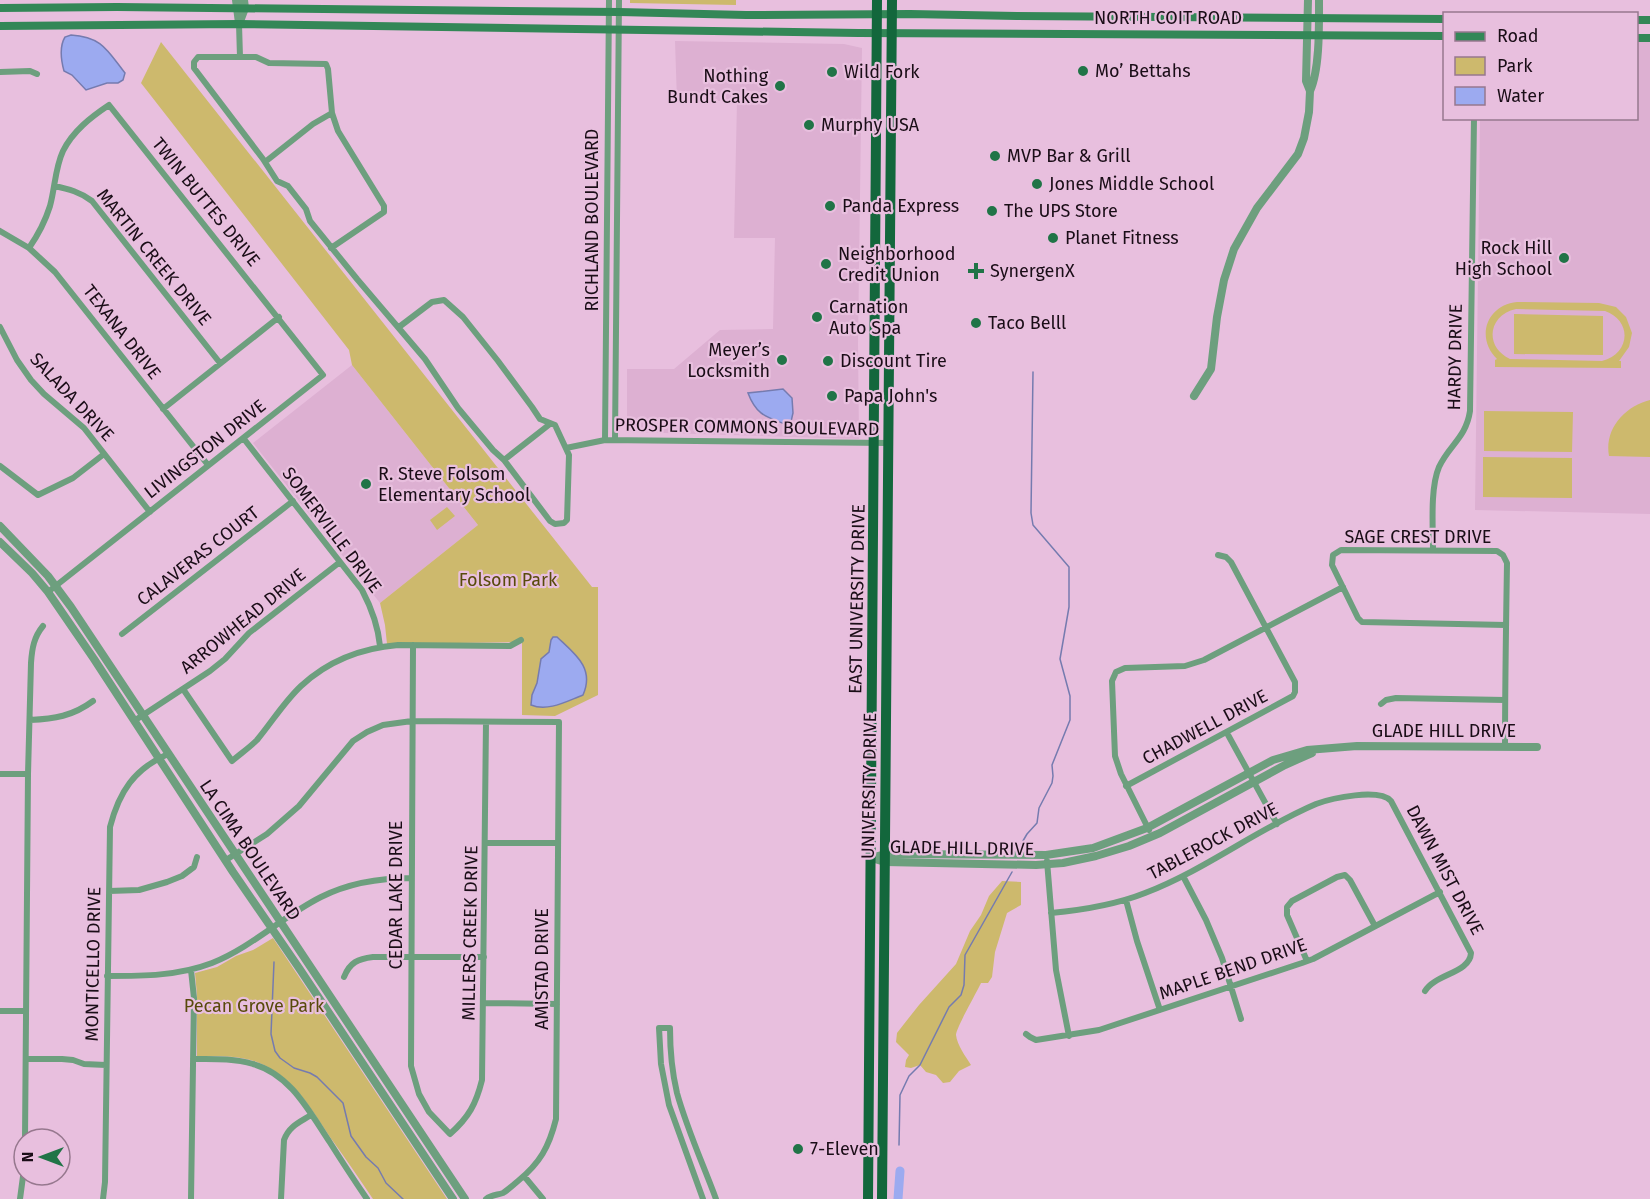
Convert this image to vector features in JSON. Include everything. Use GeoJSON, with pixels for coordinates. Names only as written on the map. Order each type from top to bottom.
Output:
{"type":"FeatureCollection","features":[{"type":"Feature","properties":{"kind":"highway","name":"EAST UNIVERSITY DRIVE"},"geometry":{"type":"LineString","coordinates":[[868,1199],[877,0]]}},
{"type":"Feature","properties":{"kind":"highway","name":"UNIVERSITY DRIVE"},"geometry":{"type":"LineString","coordinates":[[882,1199],[892,0]]}},
{"type":"Feature","properties":{"kind":"main road","name":"NORTH COIT ROAD"},"geometry":{"type":"LineString","coordinates":[[0,8],[240,4],[402,10],[746,15],[892,14],[1443,19]]}},
{"type":"Feature","properties":{"kind":"main road"},"geometry":{"type":"LineString","coordinates":[[402,10],[402,27]]}},
{"type":"Feature","properties":{"kind":"main road"},"geometry":{"type":"LineString","coordinates":[[490,11],[491,28]]}},
{"type":"Feature","properties":{"kind":"main road"},"geometry":{"type":"LineString","coordinates":[[746,15],[746,31]]}},
{"type":"Feature","properties":{"kind":"main road"},"geometry":{"type":"LineString","coordinates":[[1062,16],[1062,33]]}},
{"type":"Feature","properties":{"kind":"main road"},"geometry":{"type":"LineString","coordinates":[[1176,17],[1177,34]]}},
{"type":"Feature","properties":{"kind":"main road","name":"NORTH COIT ROAD"},"geometry":{"type":"LineString","coordinates":[[0,26],[239,24],[619,30],[1443,36]]}},
{"type":"Feature","properties":{"kind":"street","name":"RICHLAND BOULEVARD"},"geometry":{"type":"LineString","coordinates":[[605,440],[609,0]]}},
{"type":"Feature","properties":{"kind":"street","name":"RICHLAND BOULEVARD"},"geometry":{"type":"LineString","coordinates":[[615,440],[619,0]]}},
{"type":"Feature","properties":{"kind":"street"},"geometry":{"type":"LineString","coordinates":[[1308,0],[1306,81],[1310,91]]}},
{"type":"Feature","properties":{"kind":"street"},"geometry":{"type":"LineString","coordinates":[[1194,396],[1210,369],[1224,280],[1234,249],[1257,208],[1298,154],[1304,138],[1308,121],[1310,91],[1315,81],[1319,0]]}},
{"type":"Feature","properties":{"kind":"street"},"geometry":{"type":"LineString","coordinates":[[240,4],[240,57]]}},
{"type":"Feature","properties":{"kind":"street"},"geometry":{"type":"LineString","coordinates":[[331,248],[384,212],[384,206],[338,131],[332,113],[326,64],[269,63],[256,57],[198,57],[194,62],[194,68],[277,181],[288,186],[306,208],[310,221],[331,248],[425,359],[458,408],[504,460],[549,521],[564,523],[567,520],[569,455],[555,425],[540,419],[463,317],[444,300],[432,302],[399,327]]}},
{"type":"Feature","properties":{"kind":"street"},"geometry":{"type":"LineString","coordinates":[[0,72],[30,71],[37,74]]}},
{"type":"Feature","properties":{"kind":"street","name":"TWIN BUTTES DRIVE"},"geometry":{"type":"LineString","coordinates":[[54,186],[63,152],[74,135],[90,118],[109,105],[279,317]]}},
{"type":"Feature","properties":{"kind":"street"},"geometry":{"type":"LineString","coordinates":[[265,162],[313,124],[332,113]]}},
{"type":"Feature","properties":{"kind":"street","name":"HARDY DRIVE"},"geometry":{"type":"LineString","coordinates":[[1433,550],[1435,480],[1444,458],[1463,433],[1470,411],[1474,120]]}},
{"type":"Feature","properties":{"kind":"street"},"geometry":{"type":"LineString","coordinates":[[28,248],[44,224],[54,186]]}},
{"type":"Feature","properties":{"kind":"street","name":"MARTIN CREEK DRIVE"},"geometry":{"type":"LineString","coordinates":[[54,186],[72,189],[92,201],[220,363]]}},
{"type":"Feature","properties":{"kind":"street","name":"TEXANA DRIVE"},"geometry":{"type":"LineString","coordinates":[[0,231],[28,248],[55,272],[208,465]]}},
{"type":"Feature","properties":{"kind":"street"},"geometry":{"type":"LineString","coordinates":[[163,409],[279,317]]}},
{"type":"Feature","properties":{"kind":"street","name":"LIVINGSTON DRIVE"},"geometry":{"type":"LineString","coordinates":[[48,592],[324,375],[279,317]]}},
{"type":"Feature","properties":{"kind":"street","name":"SALADA DRIVE"},"geometry":{"type":"LineString","coordinates":[[0,327],[16,358],[30,378],[42,392],[80,425],[150,512]]}},
{"type":"Feature","properties":{"kind":"street"},"geometry":{"type":"LineString","coordinates":[[504,460],[550,424]]}},
{"type":"Feature","properties":{"kind":"street","name":"SOMERVILLE DRIVE"},"geometry":{"type":"LineString","coordinates":[[244,439],[362,590],[373,611],[380,646]]}},
{"type":"Feature","properties":{"kind":"street","name":"PROSPER COMMONS BOULEVARD"},"geometry":{"type":"LineString","coordinates":[[566,448],[605,440],[888,443]]}},
{"type":"Feature","properties":{"kind":"street"},"geometry":{"type":"LineString","coordinates":[[0,466],[38,495],[71,479],[104,454]]}},
{"type":"Feature","properties":{"kind":"street","name":"CALAVERAS COURT"},"geometry":{"type":"LineString","coordinates":[[122,634],[292,501]]}},
{"type":"Feature","properties":{"kind":"street","name":"LA CIMA BOULEVARD"},"geometry":{"type":"LineString","coordinates":[[1,528],[42,569],[55,586],[465,1199]]}},
{"type":"Feature","properties":{"kind":"street","name":"LA CIMA BOULEVARD"},"geometry":{"type":"LineString","coordinates":[[0,542],[48,592],[453,1199]]}},
{"type":"Feature","properties":{"kind":"street","name":"SAGE CREST DRIVE"},"geometry":{"type":"LineString","coordinates":[[1343,587],[1332,565],[1333,555],[1341,550],[1497,551],[1503,555],[1507,563],[1506,625]]}},
{"type":"Feature","properties":{"kind":"street"},"geometry":{"type":"LineString","coordinates":[[1218,555],[1226,557],[1231,562],[1266,628]]}},
{"type":"Feature","properties":{"kind":"street","name":"ARROWHEAD DRIVE"},"geometry":{"type":"LineString","coordinates":[[134,721],[210,671],[225,659],[249,633],[340,562]]}},
{"type":"Feature","properties":{"kind":"street"},"geometry":{"type":"LineString","coordinates":[[1152,836],[1120,774],[1114,749],[1112,681],[1116,672],[1125,668],[1176,667],[1194,664],[1343,587],[1362,622],[1506,625],[1505,747]]}},
{"type":"Feature","properties":{"kind":"street"},"geometry":{"type":"LineString","coordinates":[[25,1127],[28,774],[32,650],[36,634],[44,626]]}},
{"type":"Feature","properties":{"kind":"street","name":"CHADWELL DRIVE"},"geometry":{"type":"LineString","coordinates":[[1126,786],[1291,699],[1295,692],[1295,682],[1266,628]]}},
{"type":"Feature","properties":{"kind":"street"},"geometry":{"type":"LineString","coordinates":[[183,689],[232,761],[255,742],[300,687],[313,675],[342,658],[380,646],[510,646],[521,640]]}},
{"type":"Feature","properties":{"kind":"street","name":"CEDAR LAKE DRIVE"},"geometry":{"type":"LineString","coordinates":[[413,645],[411,1066],[419,1094],[429,1112],[450,1134]]}},
{"type":"Feature","properties":{"kind":"street"},"geometry":{"type":"LineString","coordinates":[[1381,704],[1395,698],[1505,700]]}},
{"type":"Feature","properties":{"kind":"street"},"geometry":{"type":"LineString","coordinates":[[30,720],[49,720],[67,716],[93,701]]}},
{"type":"Feature","properties":{"kind":"street"},"geometry":{"type":"LineString","coordinates":[[226,860],[267,834],[299,806],[353,741],[367,732],[383,725],[412,721],[486,722]]}},
{"type":"Feature","properties":{"kind":"street","name":"AMISTAD DRIVE"},"geometry":{"type":"LineString","coordinates":[[486,722],[559,722],[556,1119],[552,1137],[539,1161],[500,1196],[492,1195],[486,1199]]}},
{"type":"Feature","properties":{"kind":"street","name":"MILLERS CREEK DRIVE"},"geometry":{"type":"LineString","coordinates":[[450,1134],[472,1110],[480,1088],[483,1062],[486,722]]}},
{"type":"Feature","properties":{"kind":"street"},"geometry":{"type":"LineString","coordinates":[[1227,733],[1277,824]]}},
{"type":"Feature","properties":{"kind":"street","name":"GLADE HILL DRIVE"},"geometry":{"type":"LineString","coordinates":[[871,858],[1046,855],[1093,848],[1147,828],[1281,757],[1307,750],[1358,746],[1537,747]]}},
{"type":"Feature","properties":{"kind":"street","name":"GLADE HILL DRIVE"},"geometry":{"type":"LineString","coordinates":[[885,858],[1047,864],[1096,856],[1152,836],[1316,750]]}},
{"type":"Feature","properties":{"kind":"street","name":"MONTICELLO DRIVE"},"geometry":{"type":"LineString","coordinates":[[103,1199],[110,827],[113,814],[126,786],[145,767],[168,754]]}},
{"type":"Feature","properties":{"kind":"street"},"geometry":{"type":"LineString","coordinates":[[0,774],[28,774]]}},
{"type":"Feature","properties":{"kind":"street","name":"TABLEROCK DRIVE"},"geometry":{"type":"LineString","coordinates":[[1051,913],[1088,909],[1126,900],[1184,876],[1316,804],[1357,795],[1387,797]]}},
{"type":"Feature","properties":{"kind":"street","name":"DAWN MIST DRIVE"},"geometry":{"type":"LineString","coordinates":[[1387,797],[1470,948],[1471,958],[1467,964],[1430,985],[1425,991]]}},
{"type":"Feature","properties":{"kind":"street"},"geometry":{"type":"LineString","coordinates":[[486,843],[558,843]]}},
{"type":"Feature","properties":{"kind":"street"},"geometry":{"type":"LineString","coordinates":[[1046,855],[1056,970],[1069,1036]]}},
{"type":"Feature","properties":{"kind":"street"},"geometry":{"type":"LineString","coordinates":[[109,891],[139,890],[167,882],[182,876],[194,867],[197,857]]}},
{"type":"Feature","properties":{"kind":"street"},"geometry":{"type":"LineString","coordinates":[[1184,876],[1206,920],[1224,964],[1241,1019]]}},
{"type":"Feature","properties":{"kind":"street"},"geometry":{"type":"LineString","coordinates":[[1307,961],[1287,915],[1287,907],[1292,901],[1337,877],[1345,876],[1350,880],[1375,926]]}},
{"type":"Feature","properties":{"kind":"street"},"geometry":{"type":"LineString","coordinates":[[107,976],[157,975],[191,970],[228,956],[321,897],[343,887],[380,880],[411,878]]}},
{"type":"Feature","properties":{"kind":"street","name":"MAPLE BEND DRIVE"},"geometry":{"type":"LineString","coordinates":[[1026,1034],[1036,1040],[1099,1030],[1307,961],[1440,892]]}},
{"type":"Feature","properties":{"kind":"street"},"geometry":{"type":"LineString","coordinates":[[1126,900],[1160,1010]]}},
{"type":"Feature","properties":{"kind":"street"},"geometry":{"type":"LineString","coordinates":[[344,977],[348,967],[364,958],[484,957]]}},
{"type":"Feature","properties":{"kind":"street"},"geometry":{"type":"LineString","coordinates":[[191,970],[194,998],[191,1199]]}},
{"type":"Feature","properties":{"kind":"street"},"geometry":{"type":"LineString","coordinates":[[484,1003],[557,1004]]}},
{"type":"Feature","properties":{"kind":"street"},"geometry":{"type":"LineString","coordinates":[[0,1011],[25,1011]]}},
{"type":"Feature","properties":{"kind":"street"},"geometry":{"type":"LineString","coordinates":[[703,1199],[669,1105],[661,1064],[659,1028],[670,1028],[672,1067],[677,1091],[683,1113],[716,1199]]}},
{"type":"Feature","properties":{"kind":"street"},"geometry":{"type":"LineString","coordinates":[[26,1059],[62,1059],[84,1064],[106,1065]]}},
{"type":"Feature","properties":{"kind":"street"},"geometry":{"type":"LineString","coordinates":[[193,1059],[228,1060],[254,1064],[276,1074],[289,1086],[311,1115],[367,1199]]}},
{"type":"Feature","properties":{"kind":"street"},"geometry":{"type":"LineString","coordinates":[[281,1199],[284,1140],[287,1132],[294,1125],[311,1115]]}},
{"type":"Feature","properties":{"kind":"street"},"geometry":{"type":"LineString","coordinates":[[524,1176],[543,1199]]}},
{"type":"Feature","properties":{"kind":"shaded area","name":"Rock Hill High School"},"geometry":{"type":"Polygon","coordinates":[[[1638,39],[1650,40],[1650,514],[1475,510],[1480,120],[1638,120],[1638,39]]]}},
{"type":"Feature","properties":{"kind":"shaded area"},"geometry":{"type":"Polygon","coordinates":[[[675,41],[844,44],[862,48],[859,439],[632,432],[627,430],[627,369],[674,369],[720,330],[773,329],[775,238],[734,238],[737,101],[677,101],[675,41]]]}},
{"type":"Feature","properties":{"kind":"shaded area","name":"R. Steve Folsom Elementary School"},"geometry":{"type":"Polygon","coordinates":[[[352,365],[478,525],[380,603],[253,443],[352,365]]]}},
{"type":"Feature","properties":{"kind":"green space"},"geometry":{"type":"Polygon","coordinates":[[[630,0],[736,0],[736,5],[630,3],[630,0]]]}},
{"type":"Feature","properties":{"kind":"green space","name":"Folsom Park"},"geometry":{"type":"Polygon","coordinates":[[[161,42],[592,587],[598,587],[598,695],[555,716],[522,715],[522,642],[387,644],[380,603],[478,525],[352,365],[349,350],[141,83],[161,42]]]}},
{"type":"Feature","properties":{"kind":"green space"},"geometry":{"type":"Polygon","coordinates":[[[1517,302],[1599,303],[1616,307],[1626,317],[1632,333],[1629,347],[1619,361],[1621,361],[1621,368],[1495,367],[1497,359],[1490,350],[1486,332],[1492,316],[1507,304],[1517,302]],[[1516,309],[1507,312],[1495,324],[1493,339],[1496,347],[1510,359],[1602,361],[1618,352],[1623,345],[1624,337],[1624,329],[1620,322],[1605,311],[1516,309]]]}},
{"type":"Feature","properties":{"kind":"green space"},"geometry":{"type":"Polygon","coordinates":[[[1514,314],[1603,316],[1603,355],[1514,354],[1514,314]]]}},
{"type":"Feature","properties":{"kind":"green space"},"geometry":{"type":"Polygon","coordinates":[[[1650,400],[1650,457],[1609,456],[1610,437],[1618,420],[1632,407],[1650,400]]]}},
{"type":"Feature","properties":{"kind":"green space"},"geometry":{"type":"Polygon","coordinates":[[[1484,411],[1573,412],[1572,452],[1484,451],[1484,411]]]}},
{"type":"Feature","properties":{"kind":"green space"},"geometry":{"type":"Polygon","coordinates":[[[1483,457],[1572,458],[1572,498],[1483,497],[1483,457]]]}},
{"type":"Feature","properties":{"kind":"green space"},"geometry":{"type":"Polygon","coordinates":[[[447,507],[455,516],[437,530],[430,520],[447,507]]]}},
{"type":"Feature","properties":{"kind":"green space"},"geometry":{"type":"Polygon","coordinates":[[[1002,881],[1021,882],[1021,905],[1007,913],[995,952],[992,977],[988,983],[981,983],[957,1031],[958,1043],[971,1065],[959,1071],[950,1082],[943,1083],[936,1075],[926,1072],[920,1065],[905,1067],[909,1055],[896,1042],[897,1033],[956,964],[970,931],[981,915],[989,896],[1002,881]]]}},
{"type":"Feature","properties":{"kind":"green space","name":"Pecan Grove Park"},"geometry":{"type":"Polygon","coordinates":[[[273,938],[447,1199],[373,1199],[308,1104],[281,1075],[257,1062],[242,1058],[197,1056],[195,973],[217,967],[273,938]]]}},
{"type":"Feature","properties":{"kind":"water"},"geometry":{"type":"Polygon","coordinates":[[[71,35],[90,39],[103,46],[125,73],[123,80],[86,90],[72,75],[64,71],[61,49],[65,37],[71,35]]]}},
{"type":"Feature","properties":{"kind":"water"},"geometry":{"type":"Polygon","coordinates":[[[783,389],[792,398],[793,413],[790,426],[759,412],[748,393],[783,389]]]}},
{"type":"Feature","properties":{"kind":"water"},"geometry":{"type":"Polygon","coordinates":[[[553,637],[557,637],[581,662],[587,677],[586,685],[583,695],[557,705],[537,707],[531,705],[532,695],[537,683],[541,659],[549,652],[553,637]]]}},
{"type":"Feature","properties":{"kind":"waterway"},"geometry":{"type":"LineString","coordinates":[[1020,846],[1037,823],[1039,808],[1052,783],[1052,765],[1070,720],[1070,696],[1060,659],[1069,607],[1069,567],[1033,525],[1031,513],[1033,372]]}},
{"type":"Feature","properties":{"kind":"waterway"},"geometry":{"type":"LineString","coordinates":[[899,1145],[900,1095],[909,1076],[920,1065],[949,1007],[961,995],[964,985],[965,955],[1012,872]]}},
{"type":"Feature","properties":{"kind":"waterway"},"geometry":{"type":"LineString","coordinates":[[274,962],[271,1034],[275,1051],[280,1058],[294,1068],[317,1077],[343,1103],[351,1136],[366,1157],[378,1168],[386,1183],[403,1199]]}},
{"type":"Feature","properties":{"kind":"waterway"},"geometry":{"type":"LineString","coordinates":[[898,1199],[900,1171]]}},
{"type":"Feature","properties":{"kind":"place","name":"Mo’ Bettahs"},"geometry":{"type":"Point","coordinates":[1083,71]}},
{"type":"Feature","properties":{"kind":"place","name":"Wild Fork"},"geometry":{"type":"Point","coordinates":[832,72]}},
{"type":"Feature","properties":{"kind":"place","name":"Nothing Bundt Cakes"},"geometry":{"type":"Point","coordinates":[780,86]}},
{"type":"Feature","properties":{"kind":"place","name":"Murphy USA"},"geometry":{"type":"Point","coordinates":[809,125]}},
{"type":"Feature","properties":{"kind":"place","name":"MVP Bar & Grill"},"geometry":{"type":"Point","coordinates":[995,156]}},
{"type":"Feature","properties":{"kind":"place","name":"Jones Middle School"},"geometry":{"type":"Point","coordinates":[1037,184]}},
{"type":"Feature","properties":{"kind":"place","name":"Panda Express"},"geometry":{"type":"Point","coordinates":[830,206]}},
{"type":"Feature","properties":{"kind":"place","name":"The UPS Store"},"geometry":{"type":"Point","coordinates":[992,211]}},
{"type":"Feature","properties":{"kind":"place","name":"Planet Fitness"},"geometry":{"type":"Point","coordinates":[1053,238]}},
{"type":"Feature","properties":{"kind":"place","name":"Rock Hill High School"},"geometry":{"type":"Point","coordinates":[1564,258]}},
{"type":"Feature","properties":{"kind":"place","name":"Neighborhood Credit Union"},"geometry":{"type":"Point","coordinates":[826,264]}},
{"type":"Feature","properties":{"kind":"place","name":"SynergenX"},"geometry":{"type":"Point","coordinates":[976,271]}},
{"type":"Feature","properties":{"kind":"place","name":"Carnation Auto Spa"},"geometry":{"type":"Point","coordinates":[817,317]}},
{"type":"Feature","properties":{"kind":"place","name":"Taco Belll"},"geometry":{"type":"Point","coordinates":[976,323]}},
{"type":"Feature","properties":{"kind":"place","name":"Meyer’s Locksmith"},"geometry":{"type":"Point","coordinates":[782,360]}},
{"type":"Feature","properties":{"kind":"place","name":"Discount Tire"},"geometry":{"type":"Point","coordinates":[828,361]}},
{"type":"Feature","properties":{"kind":"place","name":"Papa John's"},"geometry":{"type":"Point","coordinates":[832,396]}},
{"type":"Feature","properties":{"kind":"place","name":"R. Steve Folsom Elementary School"},"geometry":{"type":"Point","coordinates":[366,484]}},
{"type":"Feature","properties":{"kind":"place","name":"7-Eleven"},"geometry":{"type":"Point","coordinates":[798,1149]}}]}
